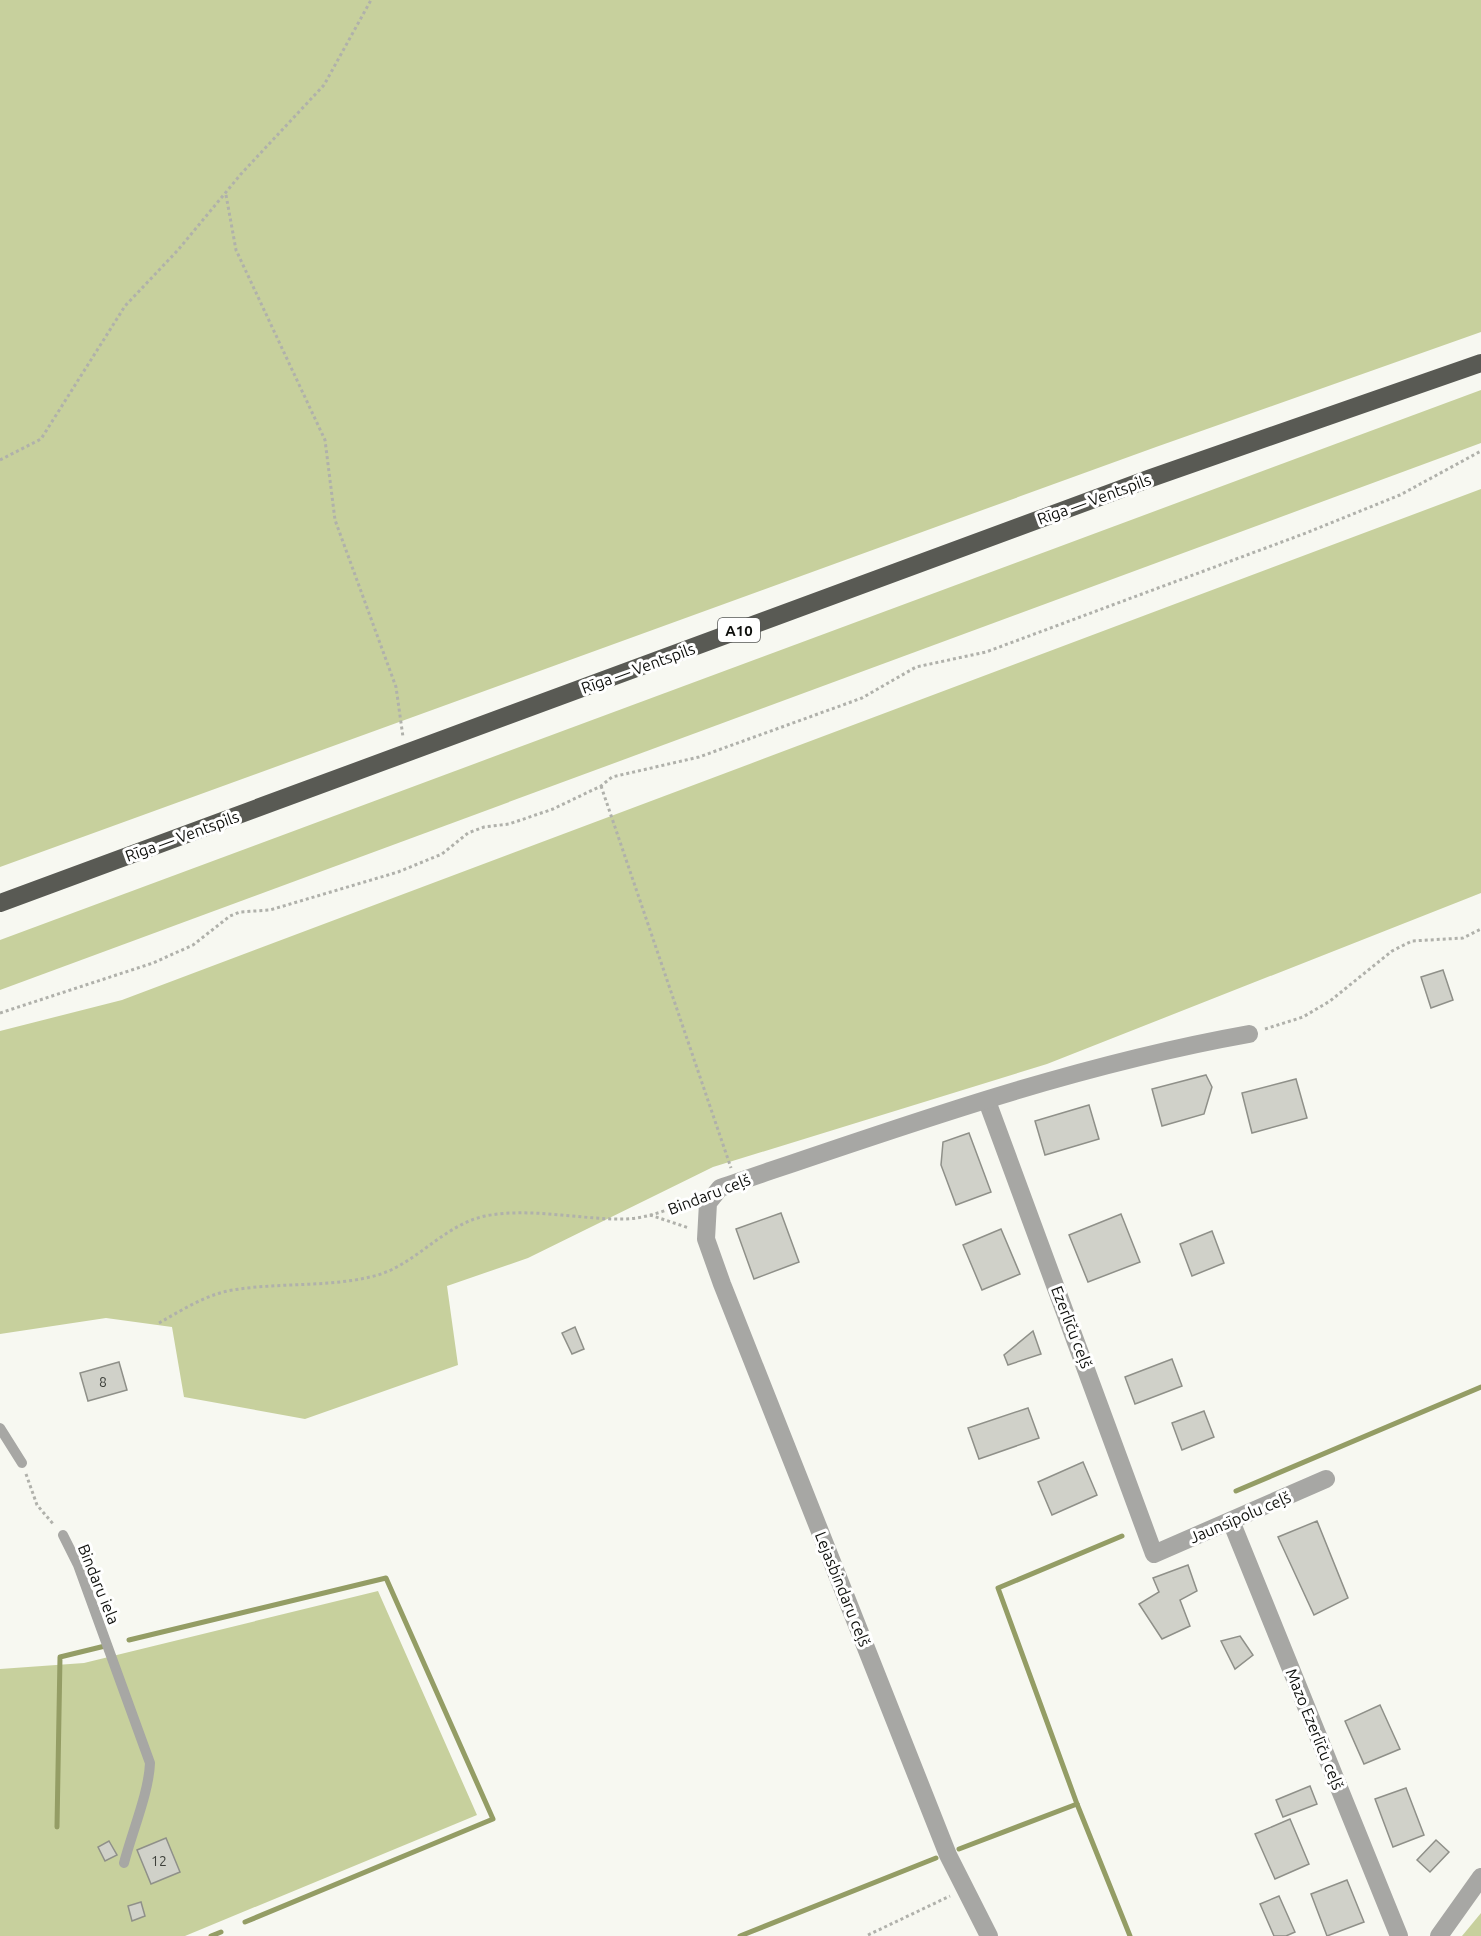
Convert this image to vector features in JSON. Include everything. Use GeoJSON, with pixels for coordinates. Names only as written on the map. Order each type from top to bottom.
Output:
{"type":"FeatureCollection","features":[{"type":"Feature","properties":{"kind":"highway","name":"Rīga — Ventspils"},"geometry":{"type":"LineString","coordinates":[[0,903],[1151,478],[1481,363]]}},
{"type":"Feature","properties":{"kind":"street","name":"Bindaru ceļš"},"geometry":{"type":"LineString","coordinates":[[728,1185],[1081,1071],[1192,1044],[1249,1034]]}},
{"type":"Feature","properties":{"kind":"street","name":"Ezerlīču ceļš"},"geometry":{"type":"LineString","coordinates":[[987,1101],[1154,1554]]}},
{"type":"Feature","properties":{"kind":"street","name":"Lejasbindaru ceļš"},"geometry":{"type":"LineString","coordinates":[[728,1185],[708,1203],[706,1239],[948,1855],[989,1936]]}},
{"type":"Feature","properties":{"kind":"street","name":"Jaunsīpolu ceļš"},"geometry":{"type":"LineString","coordinates":[[1154,1554],[1326,1479]]}},
{"type":"Feature","properties":{"kind":"street","name":"Mazo Ezerlīču ceļš"},"geometry":{"type":"LineString","coordinates":[[1231,1521],[1399,1936]]}},
{"type":"Feature","properties":{"kind":"street"},"geometry":{"type":"LineString","coordinates":[[1439,1936],[1481,1877]]}},
{"type":"Feature","properties":{"kind":"lane"},"geometry":{"type":"LineString","coordinates":[[0,1428],[22,1464]]}},
{"type":"Feature","properties":{"kind":"lane","name":"Bindaru iela"},"geometry":{"type":"LineString","coordinates":[[63,1535],[78,1565],[150,1763],[149,1781],[143,1792],[124,1863]]}},
{"type":"Feature","properties":{"kind":"path"},"geometry":{"type":"LineString","coordinates":[[0,460],[41,439],[125,306],[226,195],[241,174],[324,85],[371,0]]}},
{"type":"Feature","properties":{"kind":"path"},"geometry":{"type":"LineString","coordinates":[[226,195],[236,250],[325,440],[335,520],[396,687],[405,754]]}},
{"type":"Feature","properties":{"kind":"path"},"geometry":{"type":"LineString","coordinates":[[0,1013],[153,963],[194,945],[230,916],[240,912],[270,910],[398,872],[442,854],[468,833],[484,827],[509,824],[553,809],[601,786],[612,777],[699,757],[862,698],[916,667],[986,652],[1306,533],[1400,495],[1481,451]]}},
{"type":"Feature","properties":{"kind":"path"},"geometry":{"type":"LineString","coordinates":[[601,786],[728,1185]]}},
{"type":"Feature","properties":{"kind":"path"},"geometry":{"type":"LineString","coordinates":[[1249,1034],[1303,1017],[1330,1001],[1392,951],[1412,941],[1463,938],[1481,929]]}},
{"type":"Feature","properties":{"kind":"path","name":"Bindaru ceļš"},"geometry":{"type":"LineString","coordinates":[[159,1323],[195,1303],[232,1290],[349,1280],[379,1274],[460,1225],[485,1216],[561,1215],[628,1219],[668,1211],[728,1185]]}},
{"type":"Feature","properties":{"kind":"path"},"geometry":{"type":"LineString","coordinates":[[649,1215],[683,1224],[706,1239]]}},
{"type":"Feature","properties":{"kind":"path","name":"Bindaru iela"},"geometry":{"type":"LineString","coordinates":[[22,1464],[37,1505],[63,1535]]}},
{"type":"Feature","properties":{"kind":"path"},"geometry":{"type":"LineString","coordinates":[[868,1935],[965,1889]]}},
{"type":"Feature","properties":{"kind":"green space"},"geometry":{"type":"Polygon","coordinates":[[[0,0],[1481,0],[1481,332],[1156,447],[0,867],[0,0]]]}},
{"type":"Feature","properties":{"kind":"green space"},"geometry":{"type":"Polygon","coordinates":[[[1481,390],[1481,443],[0,990],[0,940],[1481,390]]]}},
{"type":"Feature","properties":{"kind":"green space"},"geometry":{"type":"Polygon","coordinates":[[[1481,489],[1481,893],[1047,1064],[713,1167],[528,1258],[447,1286],[458,1365],[305,1419],[184,1397],[172,1327],[106,1318],[0,1334],[0,1031],[122,1000],[1481,489]]]}},
{"type":"Feature","properties":{"kind":"green space"},"geometry":{"type":"Polygon","coordinates":[[[378,1591],[477,1815],[185,1936],[0,1936],[0,1669],[84,1663],[378,1591]]]}},
{"type":"Feature","properties":{"kind":"green space"},"geometry":{"type":"Polygon","coordinates":[[[1481,1913],[1481,1936],[1462,1936],[1481,1913]]]}},
{"type":"Feature","properties":{"kind":"building"},"geometry":{"type":"Polygon","coordinates":[[[1443,970],[1453,1000],[1431,1008],[1421,977],[1443,970]]]}},
{"type":"Feature","properties":{"kind":"building"},"geometry":{"type":"Polygon","coordinates":[[[1206,1075],[1212,1087],[1204,1114],[1162,1126],[1152,1089],[1206,1075]]]}},
{"type":"Feature","properties":{"kind":"building"},"geometry":{"type":"Polygon","coordinates":[[[1296,1079],[1307,1118],[1252,1133],[1242,1093],[1296,1079]]]}},
{"type":"Feature","properties":{"kind":"building"},"geometry":{"type":"Polygon","coordinates":[[[1089,1105],[1099,1139],[1045,1155],[1035,1121],[1089,1105]]]}},
{"type":"Feature","properties":{"kind":"building"},"geometry":{"type":"Polygon","coordinates":[[[969,1133],[991,1192],[956,1205],[941,1165],[943,1142],[969,1133]]]}},
{"type":"Feature","properties":{"kind":"building"},"geometry":{"type":"Polygon","coordinates":[[[781,1213],[799,1262],[754,1279],[736,1229],[781,1213]]]}},
{"type":"Feature","properties":{"kind":"building"},"geometry":{"type":"Polygon","coordinates":[[[1121,1214],[1140,1262],[1088,1282],[1069,1235],[1121,1214]]]}},
{"type":"Feature","properties":{"kind":"building"},"geometry":{"type":"Polygon","coordinates":[[[1001,1229],[1020,1274],[982,1290],[963,1245],[1001,1229]]]}},
{"type":"Feature","properties":{"kind":"building"},"geometry":{"type":"Polygon","coordinates":[[[1212,1231],[1224,1263],[1192,1276],[1180,1244],[1212,1231]]]}},
{"type":"Feature","properties":{"kind":"building"},"geometry":{"type":"Polygon","coordinates":[[[575,1327],[584,1349],[572,1354],[562,1333],[575,1327]]]}},
{"type":"Feature","properties":{"kind":"building"},"geometry":{"type":"Polygon","coordinates":[[[1033,1331],[1041,1354],[1008,1365],[1004,1355],[1033,1331]]]}},
{"type":"Feature","properties":{"kind":"building"},"geometry":{"type":"Polygon","coordinates":[[[1172,1359],[1182,1386],[1135,1404],[1125,1377],[1172,1359]]]}},
{"type":"Feature","properties":{"kind":"building"},"geometry":{"type":"Polygon","coordinates":[[[119,1362],[127,1390],[88,1401],[80,1373],[119,1362]]]}},
{"type":"Feature","properties":{"kind":"building"},"geometry":{"type":"Polygon","coordinates":[[[1028,1408],[1039,1438],[979,1459],[968,1428],[1028,1408]]]}},
{"type":"Feature","properties":{"kind":"building"},"geometry":{"type":"Polygon","coordinates":[[[1204,1411],[1214,1437],[1182,1450],[1172,1423],[1204,1411]]]}},
{"type":"Feature","properties":{"kind":"building"},"geometry":{"type":"Polygon","coordinates":[[[1083,1462],[1097,1495],[1052,1515],[1038,1482],[1083,1462]]]}},
{"type":"Feature","properties":{"kind":"building"},"geometry":{"type":"Polygon","coordinates":[[[1317,1521],[1348,1598],[1314,1615],[1278,1537],[1317,1521]]]}},
{"type":"Feature","properties":{"kind":"building"},"geometry":{"type":"Polygon","coordinates":[[[1188,1565],[1197,1591],[1180,1600],[1190,1626],[1162,1639],[1139,1604],[1159,1592],[1153,1578],[1188,1565]]]}},
{"type":"Feature","properties":{"kind":"building"},"geometry":{"type":"Polygon","coordinates":[[[1240,1636],[1253,1655],[1235,1669],[1221,1641],[1240,1636]]]}},
{"type":"Feature","properties":{"kind":"building"},"geometry":{"type":"Polygon","coordinates":[[[1380,1705],[1400,1749],[1364,1764],[1345,1721],[1380,1705]]]}},
{"type":"Feature","properties":{"kind":"building"},"geometry":{"type":"Polygon","coordinates":[[[1310,1786],[1317,1804],[1283,1817],[1276,1800],[1310,1786]]]}},
{"type":"Feature","properties":{"kind":"building"},"geometry":{"type":"Polygon","coordinates":[[[1406,1788],[1424,1835],[1393,1847],[1375,1799],[1406,1788]]]}},
{"type":"Feature","properties":{"kind":"building"},"geometry":{"type":"Polygon","coordinates":[[[1290,1819],[1309,1864],[1275,1879],[1255,1834],[1290,1819]]]}},
{"type":"Feature","properties":{"kind":"building"},"geometry":{"type":"Polygon","coordinates":[[[166,1838],[180,1872],[151,1884],[137,1850],[166,1838]]]}},
{"type":"Feature","properties":{"kind":"building"},"geometry":{"type":"Polygon","coordinates":[[[1436,1840],[1449,1852],[1430,1872],[1417,1860],[1436,1840]]]}},
{"type":"Feature","properties":{"kind":"building"},"geometry":{"type":"Polygon","coordinates":[[[109,1841],[117,1855],[105,1861],[98,1847],[109,1841]]]}},
{"type":"Feature","properties":{"kind":"building"},"geometry":{"type":"Polygon","coordinates":[[[1347,1880],[1364,1922],[1327,1936],[1311,1894],[1347,1880]]]}},
{"type":"Feature","properties":{"kind":"building"},"geometry":{"type":"Polygon","coordinates":[[[1279,1896],[1295,1932],[1286,1936],[1274,1936],[1260,1904],[1279,1896]]]}},
{"type":"Feature","properties":{"kind":"building"},"geometry":{"type":"Polygon","coordinates":[[[141,1902],[145,1916],[132,1921],[128,1906],[141,1902]]]}},
{"type":"Feature","properties":{"kind":"waterway"},"geometry":{"type":"LineString","coordinates":[[1236,1491],[1481,1387]]}},
{"type":"Feature","properties":{"kind":"waterway"},"geometry":{"type":"LineString","coordinates":[[1122,1536],[998,1588],[1077,1804],[1130,1936]]}},
{"type":"Feature","properties":{"kind":"waterway"},"geometry":{"type":"LineString","coordinates":[[129,1640],[386,1578],[493,1819],[245,1922]]}},
{"type":"Feature","properties":{"kind":"waterway"},"geometry":{"type":"LineString","coordinates":[[57,1827],[60,1657],[105,1646]]}},
{"type":"Feature","properties":{"kind":"waterway"},"geometry":{"type":"LineString","coordinates":[[959,1849],[1077,1804]]}},
{"type":"Feature","properties":{"kind":"waterway"},"geometry":{"type":"LineString","coordinates":[[740,1936],[936,1858]]}},
{"type":"Feature","properties":{"kind":"waterway"},"geometry":{"type":"LineString","coordinates":[[211,1936],[221,1932]]}}]}
